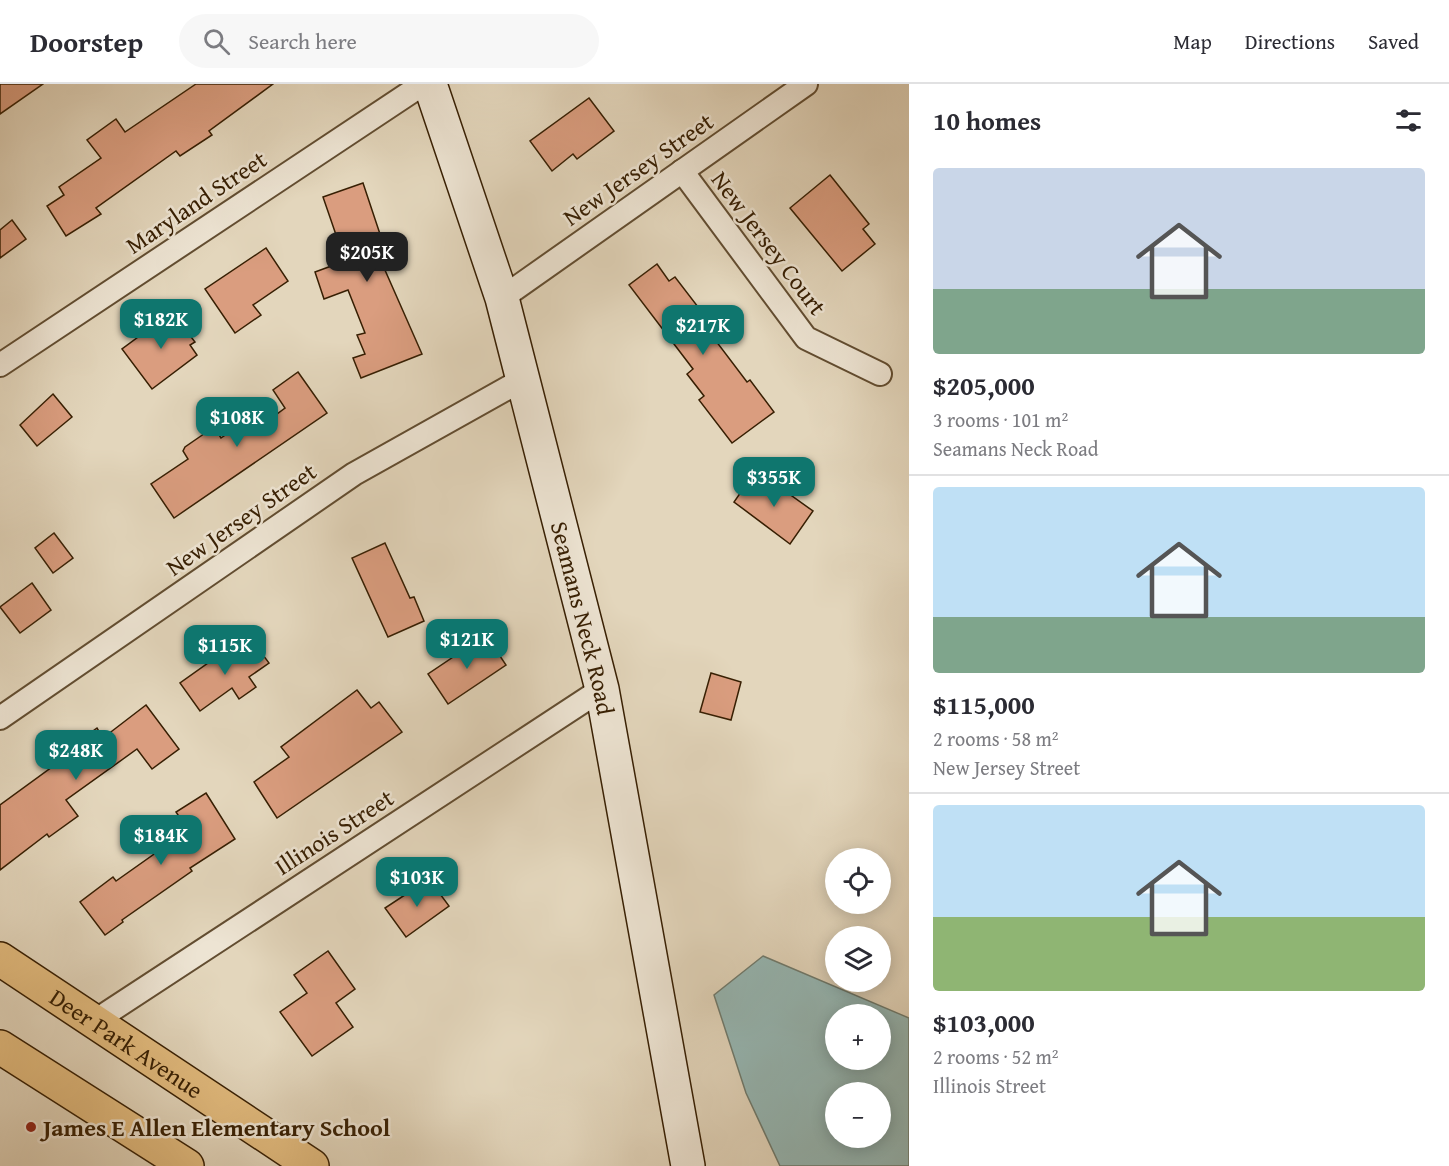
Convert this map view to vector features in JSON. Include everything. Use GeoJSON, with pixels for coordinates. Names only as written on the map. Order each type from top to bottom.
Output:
{"type":"FeatureCollection","features":[{"type":"Feature","properties":{"kind":"main road","name":"Seamans Neck Road"},"geometry":{"type":"LineString","coordinates":[[430,84],[502,298],[602,688],[688,1166]]}},
{"type":"Feature","properties":{"kind":"main road","name":"Deer Park Avenue"},"geometry":{"type":"LineString","coordinates":[[0,959],[312,1166]]}},
{"type":"Feature","properties":{"kind":"main road"},"geometry":{"type":"LineString","coordinates":[[0,1047],[187,1166]]}},
{"type":"Feature","properties":{"kind":"street","name":"Maryland Street"},"geometry":{"type":"LineString","coordinates":[[0,365],[423,84]]}},
{"type":"Feature","properties":{"kind":"street","name":"New Jersey Street"},"geometry":{"type":"LineString","coordinates":[[502,298],[806,84]]}},
{"type":"Feature","properties":{"kind":"street","name":"New Jersey Court"},"geometry":{"type":"LineString","coordinates":[[682,171],[806,338],[880,374]]}},
{"type":"Feature","properties":{"kind":"street","name":"New Jersey Street"},"geometry":{"type":"LineString","coordinates":[[0,718],[354,474],[522,380]]}},
{"type":"Feature","properties":{"kind":"street","name":"Illinois Street"},"geometry":{"type":"LineString","coordinates":[[95,1022],[602,688]]}},
{"type":"Feature","properties":{"kind":"water"},"geometry":{"type":"Polygon","coordinates":[[[763,956],[825,982],[825,992],[848,992],[876,1004],[825,1004],[825,1070],[891,1070],[891,1010],[909,1018],[909,1166],[780,1166],[746,1093],[714,995],[763,956]]]}},
{"type":"Feature","properties":{"kind":"building"},"geometry":{"type":"Polygon","coordinates":[[[0,84],[43,84],[0,114],[0,84]]]}},
{"type":"Feature","properties":{"kind":"building"},"geometry":{"type":"Polygon","coordinates":[[[196,84],[273,84],[209,131],[212,135],[180,156],[176,151],[96,208],[101,214],[66,236],[47,206],[64,195],[59,187],[101,158],[87,140],[116,119],[125,132],[196,84]]]}},
{"type":"Feature","properties":{"kind":"building"},"geometry":{"type":"Polygon","coordinates":[[[589,98],[614,131],[577,159],[573,154],[552,171],[530,141],[589,98]]]}},
{"type":"Feature","properties":{"kind":"building"},"geometry":{"type":"Polygon","coordinates":[[[830,175],[869,224],[863,229],[875,244],[842,271],[790,208],[830,175]]]}},
{"type":"Feature","properties":{"kind":"building"},"geometry":{"type":"Polygon","coordinates":[[[363,183],[385,249],[377,252],[422,354],[361,378],[353,358],[365,354],[357,335],[365,333],[348,290],[324,299],[315,272],[345,261],[323,197],[363,183]]]}},
{"type":"Feature","properties":{"kind":"building"},"geometry":{"type":"Polygon","coordinates":[[[12,220],[26,239],[0,258],[0,230],[12,220]]]}},
{"type":"Feature","properties":{"kind":"building"},"geometry":{"type":"Polygon","coordinates":[[[266,248],[288,281],[253,305],[261,315],[235,333],[205,289],[266,248]]]}},
{"type":"Feature","properties":{"kind":"building"},"geometry":{"type":"Polygon","coordinates":[[[657,264],[669,281],[675,277],[705,316],[700,320],[747,382],[750,380],[774,412],[732,443],[699,400],[704,396],[687,374],[693,369],[629,285],[657,264]]]}},
{"type":"Feature","properties":{"kind":"building"},"geometry":{"type":"Polygon","coordinates":[[[172,312],[195,342],[190,345],[197,355],[152,389],[122,349],[172,312]]]}},
{"type":"Feature","properties":{"kind":"building"},"geometry":{"type":"Polygon","coordinates":[[[298,372],[327,413],[174,518],[151,484],[188,459],[183,451],[185,447],[214,427],[221,438],[250,418],[258,428],[285,408],[273,390],[298,372]]]}},
{"type":"Feature","properties":{"kind":"building"},"geometry":{"type":"Polygon","coordinates":[[[53,394],[72,417],[37,446],[20,425],[53,394]]]}},
{"type":"Feature","properties":{"kind":"building"},"geometry":{"type":"Polygon","coordinates":[[[752,476],[766,487],[771,481],[813,511],[790,544],[734,502],[752,476]]]}},
{"type":"Feature","properties":{"kind":"building"},"geometry":{"type":"Polygon","coordinates":[[[54,533],[73,558],[53,573],[35,548],[54,533]]]}},
{"type":"Feature","properties":{"kind":"building"},"geometry":{"type":"Polygon","coordinates":[[[385,543],[410,598],[414,597],[424,621],[388,637],[352,558],[385,543]]]}},
{"type":"Feature","properties":{"kind":"building"},"geometry":{"type":"Polygon","coordinates":[[[32,583],[51,610],[20,633],[0,607],[32,583]]]}},
{"type":"Feature","properties":{"kind":"building"},"geometry":{"type":"Polygon","coordinates":[[[486,635],[506,665],[448,704],[428,674],[486,635]]]}},
{"type":"Feature","properties":{"kind":"building"},"geometry":{"type":"Polygon","coordinates":[[[252,640],[269,663],[249,677],[256,687],[239,699],[232,688],[200,711],[180,683],[211,661],[228,651],[231,655],[252,640]]]}},
{"type":"Feature","properties":{"kind":"building"},"geometry":{"type":"Polygon","coordinates":[[[711,673],[741,682],[731,720],[700,712],[711,673]]]}},
{"type":"Feature","properties":{"kind":"building"},"geometry":{"type":"Polygon","coordinates":[[[357,690],[371,708],[379,702],[402,732],[277,818],[254,782],[289,757],[281,747],[357,690]]]}},
{"type":"Feature","properties":{"kind":"building"},"geometry":{"type":"Polygon","coordinates":[[[146,705],[179,749],[152,769],[137,749],[66,800],[78,816],[49,837],[47,834],[0,870],[0,805],[63,759],[60,755],[97,728],[103,738],[146,705]]]}},
{"type":"Feature","properties":{"kind":"building"},"geometry":{"type":"Polygon","coordinates":[[[206,793],[235,839],[190,868],[192,871],[122,920],[123,922],[105,935],[80,902],[113,877],[116,881],[188,830],[176,812],[206,793]]]}},
{"type":"Feature","properties":{"kind":"building"},"geometry":{"type":"Polygon","coordinates":[[[429,879],[449,906],[406,937],[385,908],[429,879]]]}},
{"type":"Feature","properties":{"kind":"building"},"geometry":{"type":"Polygon","coordinates":[[[328,951],[355,989],[336,1003],[353,1027],[312,1056],[280,1012],[307,993],[294,975],[328,951]]]}},
{"type":"Feature","properties":{"kind":"place","name":"James E Allen Elementary School"},"geometry":{"type":"Point","coordinates":[31,1127]}}]}
